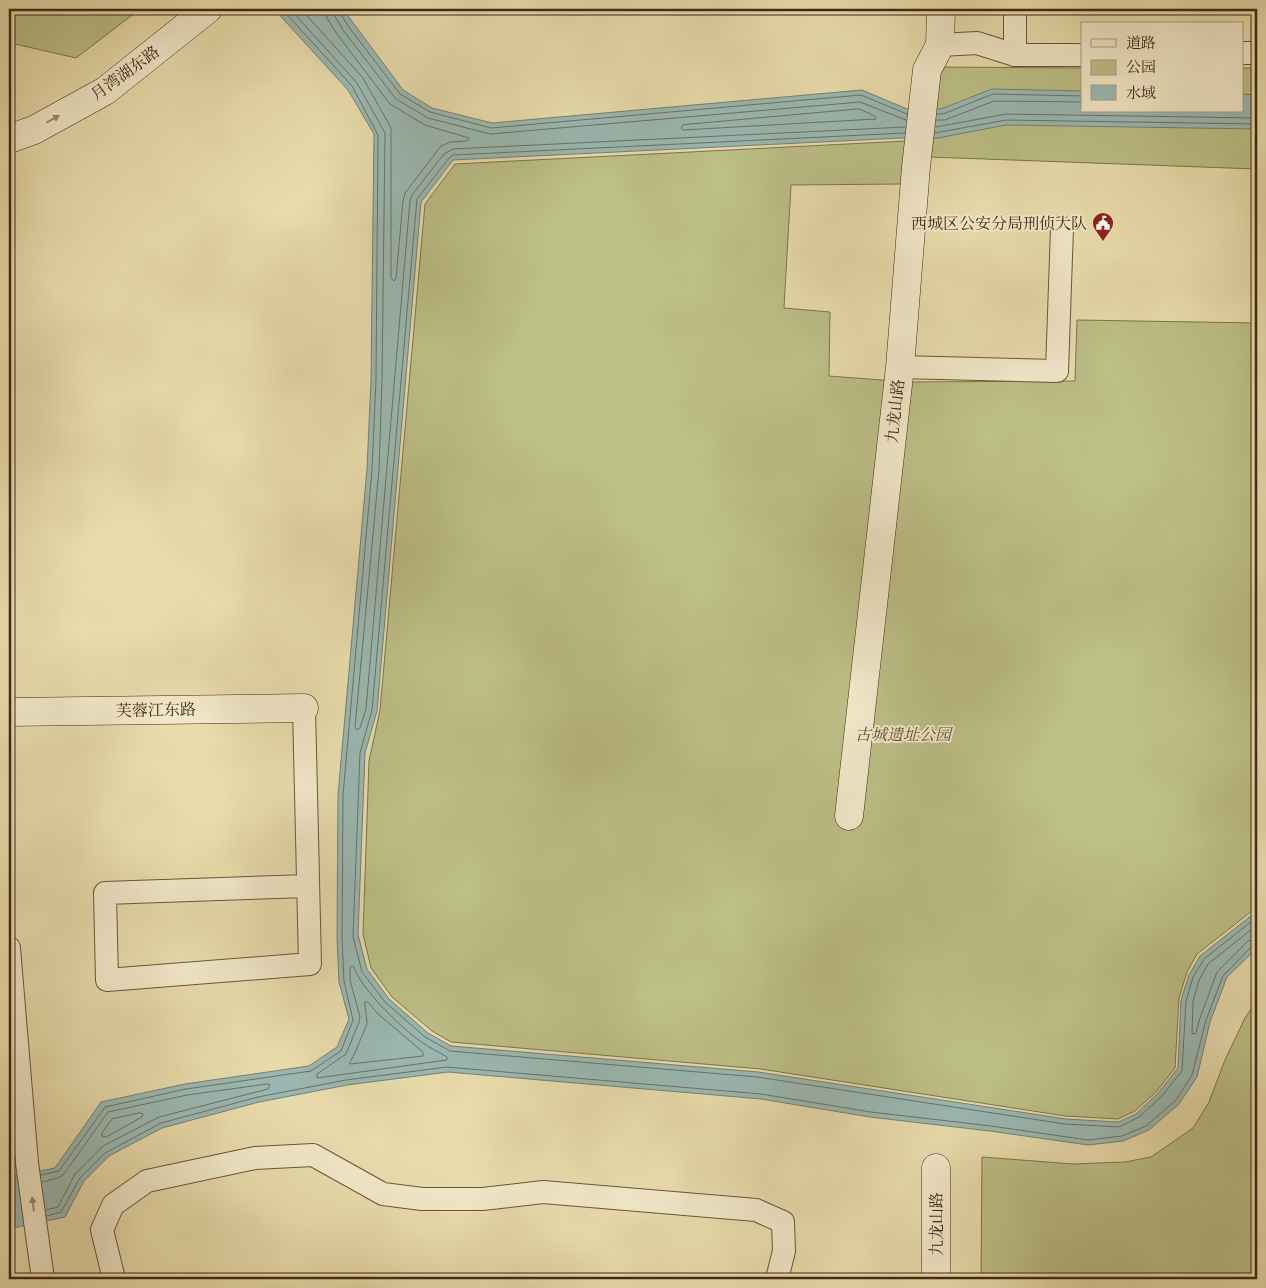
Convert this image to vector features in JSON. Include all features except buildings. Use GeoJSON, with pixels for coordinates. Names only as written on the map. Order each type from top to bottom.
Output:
{"type":"FeatureCollection","features":[{"type":"Feature","properties":{"kind":"street","name":"月湾湖东路"},"geometry":{"type":"LineString","coordinates":[[9,139],[34,130],[105,91],[208,9]]}},
{"type":"Feature","properties":{"kind":"street","name":"九龙山路"},"geometry":{"type":"LineString","coordinates":[[849,816],[900,367],[916,167],[927,70],[940,45],[941,9]]}},
{"type":"Feature","properties":{"kind":"street"},"geometry":{"type":"LineString","coordinates":[[1015,9],[1015,55]]}},
{"type":"Feature","properties":{"kind":"street"},"geometry":{"type":"LineString","coordinates":[[940,45],[977,43],[1015,55],[1081,55]]}},
{"type":"Feature","properties":{"kind":"street"},"geometry":{"type":"LineString","coordinates":[[1244,54],[1257,53]]}},
{"type":"Feature","properties":{"kind":"street"},"geometry":{"type":"LineString","coordinates":[[900,367],[1057,371],[1062,228]]}},
{"type":"Feature","properties":{"kind":"street"},"geometry":{"type":"LineString","coordinates":[[304,708],[310,964],[107,980],[105,893],[308,886]]}},
{"type":"Feature","properties":{"kind":"street","name":"芙蓉江东路"},"geometry":{"type":"LineString","coordinates":[[9,712],[304,708]]}},
{"type":"Feature","properties":{"kind":"street"},"geometry":{"type":"LineString","coordinates":[[9,948],[28,1163],[43,1279]]}},
{"type":"Feature","properties":{"kind":"street"},"geometry":{"type":"LineString","coordinates":[[114,1279],[102,1230],[113,1205],[146,1181],[255,1158],[313,1154],[383,1194],[422,1199],[483,1199],[543,1192],[756,1210],[783,1222],[784,1251],[777,1279]]}},
{"type":"Feature","properties":{"kind":"street","name":"九龙山路"},"geometry":{"type":"LineString","coordinates":[[936,1168],[936,1279]]}},
{"type":"Feature","properties":{"kind":"green space"},"geometry":{"type":"Polygon","coordinates":[[[9,9],[140,9],[76,58],[15,44],[9,36],[9,9]]]}},
{"type":"Feature","properties":{"kind":"green space"},"geometry":{"type":"Polygon","coordinates":[[[937,67],[1081,68],[1081,112],[1244,112],[1244,68],[1257,68],[1257,169],[930,157],[937,67]]]}},
{"type":"Feature","properties":{"kind":"green space","name":"古城遗址公园"},"geometry":{"type":"Polygon","coordinates":[[[906,141],[902,184],[791,185],[784,308],[830,312],[829,376],[908,382],[1075,381],[1077,320],[1257,323],[1257,907],[1197,954],[1187,972],[1179,998],[1175,1068],[1156,1092],[1135,1111],[1118,1119],[1065,1116],[761,1069],[451,1042],[432,1031],[392,997],[371,968],[363,934],[369,761],[380,710],[425,204],[455,164],[906,141]]]}},
{"type":"Feature","properties":{"kind":"green space"},"geometry":{"type":"Polygon","coordinates":[[[1257,1000],[1257,1279],[981,1279],[982,1157],[1073,1164],[1125,1162],[1151,1157],[1193,1128],[1209,1102],[1225,1060],[1245,1018],[1257,1000]]]}},
{"type":"Feature","properties":{"kind":"water"},"geometry":{"type":"Polygon","coordinates":[[[274,9],[343,9],[403,90],[432,108],[492,123],[862,90],[907,109],[941,109],[992,89],[1081,91],[1081,112],[1244,112],[1244,94],[1257,95],[1257,129],[1006,125],[938,138],[902,138],[453,160],[421,202],[377,711],[365,753],[358,935],[367,969],[389,999],[428,1033],[451,1046],[758,1072],[1066,1119],[1118,1122],[1136,1114],[1158,1093],[1178,1068],[1181,1000],[1189,975],[1200,956],[1257,911],[1257,948],[1227,977],[1210,1022],[1197,1077],[1179,1104],[1149,1130],[1123,1141],[1088,1145],[870,1117],[761,1099],[448,1072],[347,1085],[259,1102],[162,1128],[109,1156],[84,1181],[65,1217],[9,1229],[9,1177],[55,1168],[101,1102],[185,1084],[309,1066],[337,1047],[349,1019],[339,982],[337,938],[338,795],[367,469],[371,380],[374,134],[348,90],[274,9]]]}},
{"type":"Feature","properties":{"kind":"place","name":"西城区公安分局刑侦大队"},"geometry":{"type":"Point","coordinates":[1103,242]}}]}
